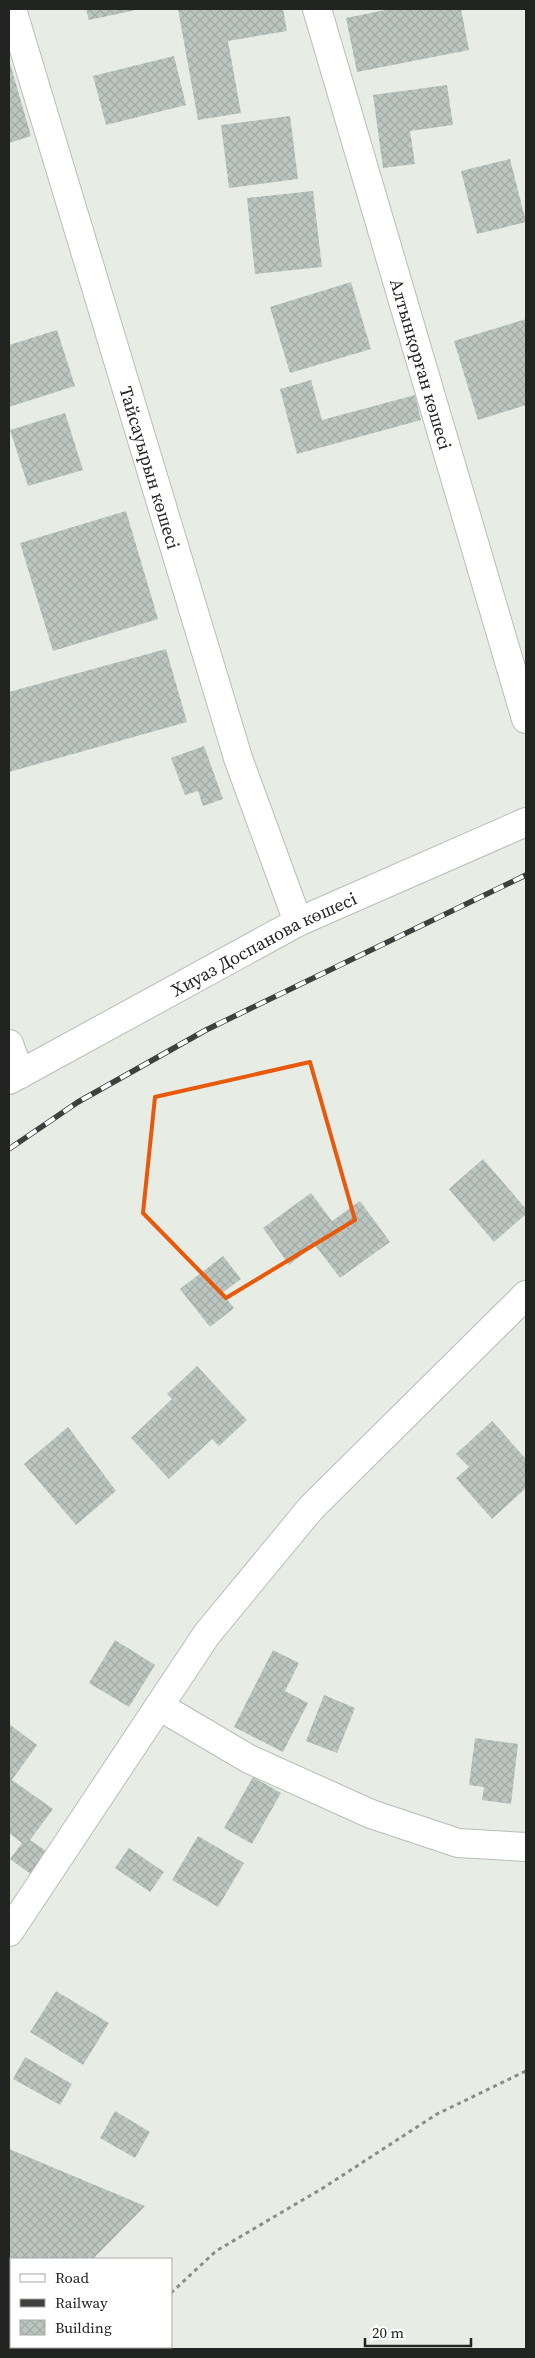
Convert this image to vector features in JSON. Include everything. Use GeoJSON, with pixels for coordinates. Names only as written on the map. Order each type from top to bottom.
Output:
{"type":"FeatureCollection","features":[{"type":"Feature","properties":{"kind":"street","name":"Тайсауырын көшесі"},"geometry":{"type":"LineString","coordinates":[[12,9],[238,758],[298,922]]}},
{"type":"Feature","properties":{"kind":"street","name":"Алтынқорған көшесі"},"geometry":{"type":"LineString","coordinates":[[317,9],[526,719]]}},
{"type":"Feature","properties":{"kind":"street","name":"Хиуаз Доспанова көшесі"},"geometry":{"type":"LineString","coordinates":[[14,1077],[298,922],[526,822]]}},
{"type":"Feature","properties":{"kind":"street"},"geometry":{"type":"LineString","coordinates":[[9,1044],[14,1077]]}},
{"type":"Feature","properties":{"kind":"street"},"geometry":{"type":"LineString","coordinates":[[9,1932],[207,1634],[311,1508],[526,1295]]}},
{"type":"Feature","properties":{"kind":"street"},"geometry":{"type":"LineString","coordinates":[[159,1706],[250,1759],[371,1814],[458,1843],[526,1847]]}},
{"type":"Feature","properties":{"kind":"path"},"geometry":{"type":"LineString","coordinates":[[172,2292],[216,2251],[323,2188],[437,2114],[526,2071]]}},
{"type":"Feature","properties":{"kind":"highlighted area"},"geometry":{"type":"Polygon","coordinates":[[[310,1062],[355,1220],[226,1298],[143,1213],[155,1097],[310,1062]]]}},
{"type":"Feature","properties":{"kind":"building"},"geometry":{"type":"Polygon","coordinates":[[[86,9],[136,9],[136,10],[89,20],[86,9]]]}},
{"type":"Feature","properties":{"kind":"building"},"geometry":{"type":"Polygon","coordinates":[[[178,9],[283,9],[287,31],[228,41],[241,113],[198,120],[178,9]]]}},
{"type":"Feature","properties":{"kind":"building"},"geometry":{"type":"Polygon","coordinates":[[[390,9],[461,9],[469,50],[357,72],[346,18],[390,9]]]}},
{"type":"Feature","properties":{"kind":"building"},"geometry":{"type":"Polygon","coordinates":[[[174,56],[186,105],[106,125],[93,76],[174,56]]]}},
{"type":"Feature","properties":{"kind":"building"},"geometry":{"type":"Polygon","coordinates":[[[9,60],[31,136],[9,143],[9,60]]]}},
{"type":"Feature","properties":{"kind":"building"},"geometry":{"type":"Polygon","coordinates":[[[447,85],[453,125],[410,131],[415,164],[383,168],[373,95],[447,85]]]}},
{"type":"Feature","properties":{"kind":"building"},"geometry":{"type":"Polygon","coordinates":[[[290,116],[298,179],[229,188],[221,125],[290,116]]]}},
{"type":"Feature","properties":{"kind":"building"},"geometry":{"type":"Polygon","coordinates":[[[510,159],[526,222],[477,234],[461,171],[510,159]]]}},
{"type":"Feature","properties":{"kind":"building"},"geometry":{"type":"Polygon","coordinates":[[[313,191],[322,267],[255,274],[247,198],[313,191]]]}},
{"type":"Feature","properties":{"kind":"building"},"geometry":{"type":"Polygon","coordinates":[[[351,282],[371,349],[290,373],[270,307],[351,282]]]}},
{"type":"Feature","properties":{"kind":"building"},"geometry":{"type":"Polygon","coordinates":[[[526,319],[526,405],[478,420],[454,341],[526,319]]]}},
{"type":"Feature","properties":{"kind":"building"},"geometry":{"type":"Polygon","coordinates":[[[57,330],[75,386],[9,407],[9,345],[57,330]]]}},
{"type":"Feature","properties":{"kind":"building"},"geometry":{"type":"Polygon","coordinates":[[[311,380],[322,420],[415,395],[421,420],[297,454],[280,389],[311,380]]]}},
{"type":"Feature","properties":{"kind":"building"},"geometry":{"type":"Polygon","coordinates":[[[65,413],[83,470],[28,486],[10,430],[65,413]]]}},
{"type":"Feature","properties":{"kind":"building"},"geometry":{"type":"Polygon","coordinates":[[[126,511],[158,619],[53,651],[20,543],[126,511]]]}},
{"type":"Feature","properties":{"kind":"building"},"geometry":{"type":"Polygon","coordinates":[[[166,649],[187,722],[9,772],[9,692],[166,649]]]}},
{"type":"Feature","properties":{"kind":"building"},"geometry":{"type":"Polygon","coordinates":[[[204,746],[223,799],[203,806],[198,791],[185,795],[171,758],[204,746]]]}},
{"type":"Feature","properties":{"kind":"building"},"geometry":{"type":"Polygon","coordinates":[[[483,1159],[526,1209],[526,1214],[494,1242],[449,1189],[483,1159]]]}},
{"type":"Feature","properties":{"kind":"building"},"geometry":{"type":"Polygon","coordinates":[[[311,1193],[332,1221],[360,1201],[390,1242],[340,1278],[315,1245],[289,1265],[263,1228],[311,1193]]]}},
{"type":"Feature","properties":{"kind":"building"},"geometry":{"type":"Polygon","coordinates":[[[223,1256],[241,1279],[222,1293],[234,1308],[210,1327],[180,1289],[223,1256]]]}},
{"type":"Feature","properties":{"kind":"building"},"geometry":{"type":"Polygon","coordinates":[[[197,1366],[247,1420],[219,1446],[212,1439],[169,1479],[131,1438],[172,1399],[167,1394],[197,1366]]]}},
{"type":"Feature","properties":{"kind":"building"},"geometry":{"type":"Polygon","coordinates":[[[492,1421],[526,1459],[526,1488],[492,1519],[456,1478],[469,1467],[456,1454],[492,1421]]]}},
{"type":"Feature","properties":{"kind":"building"},"geometry":{"type":"Polygon","coordinates":[[[68,1427],[116,1491],[76,1525],[24,1464],[68,1427]]]}},
{"type":"Feature","properties":{"kind":"building"},"geometry":{"type":"Polygon","coordinates":[[[115,1640],[155,1665],[129,1707],[89,1683],[115,1640]]]}},
{"type":"Feature","properties":{"kind":"building"},"geometry":{"type":"Polygon","coordinates":[[[273,1650],[299,1663],[285,1691],[308,1703],[283,1752],[234,1727],[273,1650]]]}},
{"type":"Feature","properties":{"kind":"building"},"geometry":{"type":"Polygon","coordinates":[[[324,1695],[355,1708],[337,1753],[306,1741],[324,1695]]]}},
{"type":"Feature","properties":{"kind":"building"},"geometry":{"type":"Polygon","coordinates":[[[9,1724],[37,1745],[12,1780],[53,1809],[30,1840],[49,1853],[32,1875],[10,1859],[22,1843],[9,1833],[9,1724]]]}},
{"type":"Feature","properties":{"kind":"building"},"geometry":{"type":"Polygon","coordinates":[[[475,1738],[518,1744],[511,1804],[482,1800],[484,1787],[469,1785],[475,1738]]]}},
{"type":"Feature","properties":{"kind":"building"},"geometry":{"type":"Polygon","coordinates":[[[253,1777],[281,1793],[252,1844],[224,1828],[253,1777]]]}},
{"type":"Feature","properties":{"kind":"building"},"geometry":{"type":"Polygon","coordinates":[[[198,1836],[244,1863],[218,1907],[172,1880],[198,1836]]]}},
{"type":"Feature","properties":{"kind":"building"},"geometry":{"type":"Polygon","coordinates":[[[129,1848],[164,1872],[150,1892],[115,1868],[129,1848]]]}},
{"type":"Feature","properties":{"kind":"building"},"geometry":{"type":"Polygon","coordinates":[[[56,1991],[109,2023],[83,2065],[30,2032],[56,1991]]]}},
{"type":"Feature","properties":{"kind":"building"},"geometry":{"type":"Polygon","coordinates":[[[25,2057],[72,2084],[60,2105],[13,2079],[25,2057]]]}},
{"type":"Feature","properties":{"kind":"building"},"geometry":{"type":"Polygon","coordinates":[[[115,2111],[150,2132],[135,2158],[100,2138],[115,2111]]]}},
{"type":"Feature","properties":{"kind":"building"},"geometry":{"type":"Polygon","coordinates":[[[9,2149],[145,2206],[94,2258],[10,2258],[9,2345],[9,2149]]]}},
{"type":"Feature","properties":{"kind":"railway"},"geometry":{"type":"LineString","coordinates":[[9,1149],[78,1102],[206,1030],[526,875]]}}]}
